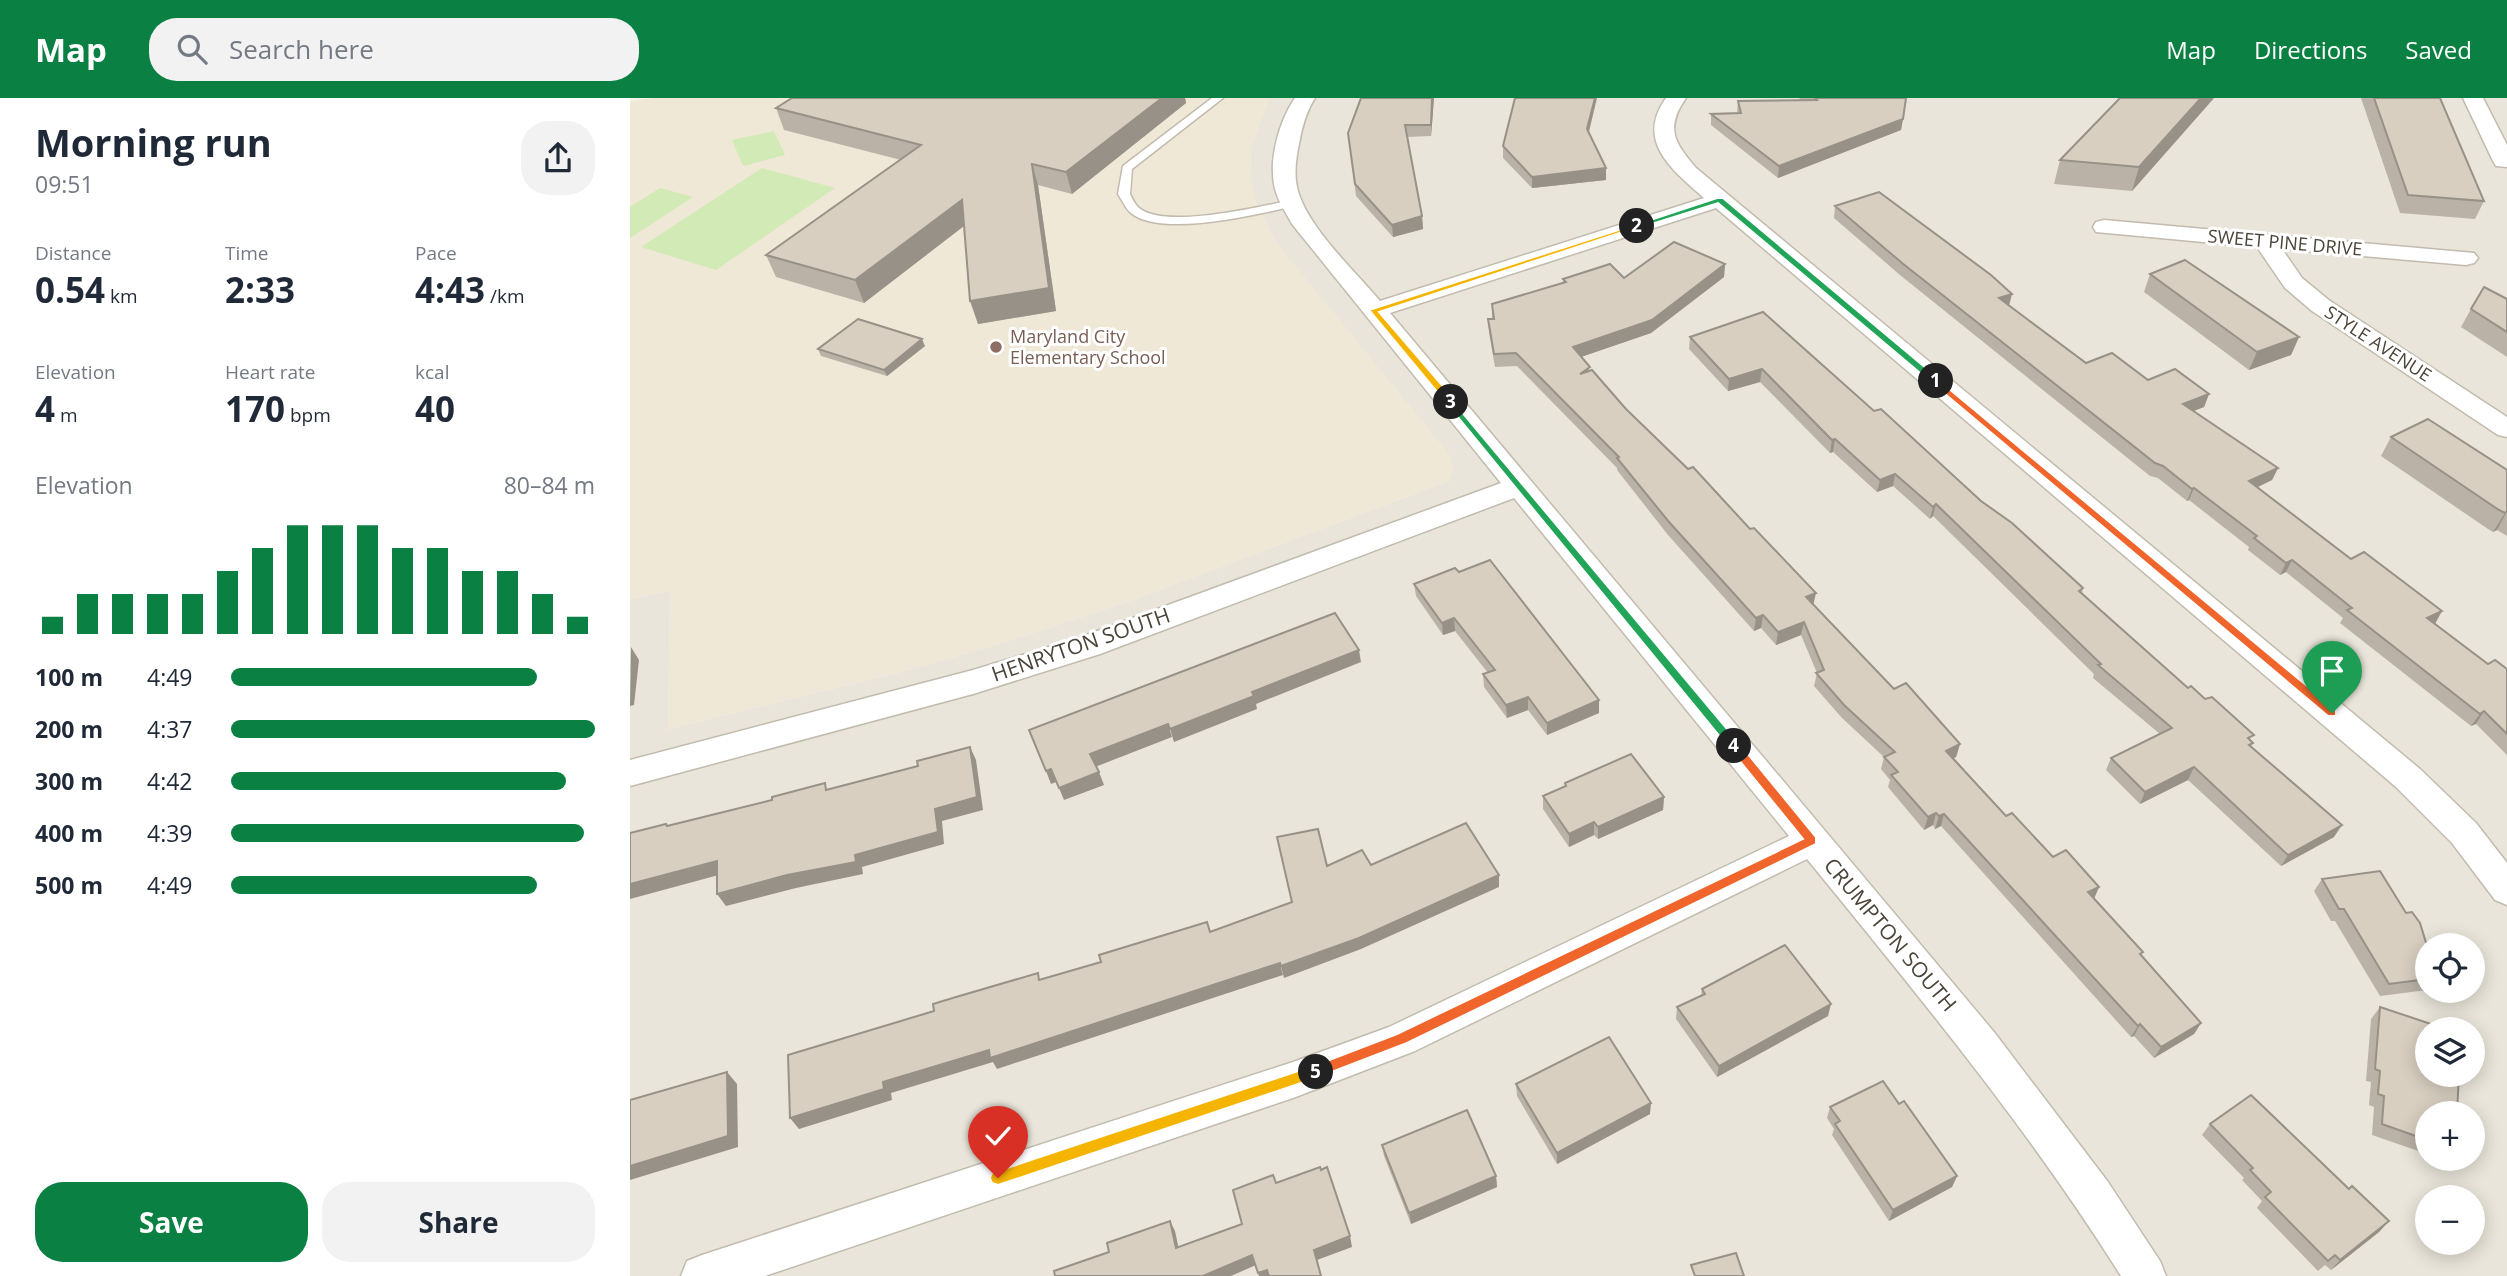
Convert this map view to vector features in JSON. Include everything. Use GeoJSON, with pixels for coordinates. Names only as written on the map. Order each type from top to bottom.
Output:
{"type":"FeatureCollection","features":[{"type":"Feature","properties":{"kind":"street","name":"CRUMPTON SOUTH"},"geometry":{"type":"LineString","coordinates":[[1305,98],[1298,107],[1287,149],[1286,188],[1303,224],[1522,485],[1981,1044],[2094,1196],[2145,1276]]}},
{"type":"Feature","properties":{"kind":"street"},"geometry":{"type":"LineString","coordinates":[[1676,98],[1663,116],[1661,133],[1670,151],[1688,173],[2408,778],[2465,833],[2507,890]]}},
{"type":"Feature","properties":{"kind":"street"},"geometry":{"type":"LineString","coordinates":[[2473,98],[2504,161]]}},
{"type":"Feature","properties":{"kind":"street"},"geometry":{"type":"LineString","coordinates":[[1373,310],[1720,200]]}},
{"type":"Feature","properties":{"kind":"street","name":"SWEET PINE DRIVE"},"geometry":{"type":"LineString","coordinates":[[2104,228],[2466,258]]}},
{"type":"Feature","properties":{"kind":"street","name":"STYLE AVENUE"},"geometry":{"type":"LineString","coordinates":[[2265,241],[2293,283],[2320,306],[2507,429]]}},
{"type":"Feature","properties":{"kind":"street","name":"HENRYTON SOUTH"},"geometry":{"type":"LineString","coordinates":[[630,773],[973,682],[1089,646],[1522,485]]}},
{"type":"Feature","properties":{"kind":"street"},"geometry":{"type":"LineString","coordinates":[[702,1276],[1293,1080],[1402,1039],[1812,841]]}},
{"type":"Feature","properties":{"kind":"lane"},"geometry":{"type":"LineString","coordinates":[[1218,98],[1127,168],[1122,184],[1127,202],[1139,212],[1164,221],[1188,222],[1293,202]]}},
{"type":"Feature","properties":{"kind":"shaded area","name":"Maryland City Elementary School"},"geometry":{"type":"Polygon","coordinates":[[[654,98],[1269,98],[1251,148],[1250,176],[1256,203],[1275,241],[1449,454],[1454,469],[1449,481],[1138,598],[996,645],[905,671],[668,729],[670,591],[630,599],[630,101],[654,98]]]}},
{"type":"Feature","properties":{"kind":"shaded area"},"geometry":{"type":"Polygon","coordinates":[[[1269,98],[2507,98],[2507,1276],[630,1276],[630,599],[670,591],[668,729],[905,671],[996,645],[1138,598],[1449,481],[1275,241],[1256,203],[1250,176],[1251,148],[1269,98]]]}},
{"type":"Feature","properties":{"kind":"green space"},"geometry":{"type":"Polygon","coordinates":[[[774,131],[785,155],[743,166],[732,140],[774,131]]]}},
{"type":"Feature","properties":{"kind":"green space"},"geometry":{"type":"Polygon","coordinates":[[[762,168],[835,188],[716,270],[641,247],[762,168]]]}},
{"type":"Feature","properties":{"kind":"green space"},"geometry":{"type":"Polygon","coordinates":[[[660,188],[693,197],[630,238],[630,207],[660,188]]]}},
{"type":"Feature","properties":{"kind":"building"},"geometry":{"type":"Polygon","coordinates":[[[792,98],[1162,98],[1066,172],[1032,164],[1049,288],[970,301],[962,200],[855,280],[766,255],[921,145],[776,108],[792,98]]]}},
{"type":"Feature","properties":{"kind":"building"},"geometry":{"type":"Polygon","coordinates":[[[1361,98],[1432,98],[1431,125],[1405,125],[1422,216],[1392,225],[1355,184],[1348,133],[1361,98]]]}},
{"type":"Feature","properties":{"kind":"building"},"geometry":{"type":"Polygon","coordinates":[[[1515,98],[1595,98],[1587,129],[1606,168],[1532,177],[1503,146],[1515,98]]]}},
{"type":"Feature","properties":{"kind":"building"},"geometry":{"type":"Polygon","coordinates":[[[1815,98],[1906,98],[1903,119],[1779,166],[1711,114],[1741,113],[1738,101],[1817,100],[1815,98]]]}},
{"type":"Feature","properties":{"kind":"building"},"geometry":{"type":"Polygon","coordinates":[[[2120,98],[2201,98],[2139,167],[2060,160],[2120,98]]]}},
{"type":"Feature","properties":{"kind":"building"},"geometry":{"type":"Polygon","coordinates":[[[2374,98],[2440,98],[2484,201],[2408,195],[2374,98]]]}},
{"type":"Feature","properties":{"kind":"building"},"geometry":{"type":"Polygon","coordinates":[[[1879,192],[1991,275],[2012,294],[1999,298],[2086,363],[2112,353],[2148,380],[2175,369],[2209,394],[2183,404],[2278,468],[2249,481],[2351,559],[2364,552],[2442,611],[2427,618],[2488,664],[2495,660],[2507,669],[2507,734],[2484,711],[2480,714],[2347,610],[2352,608],[2292,560],[2286,563],[2254,538],[2257,536],[2194,488],[2155,463],[1902,263],[1835,206],[1879,192]]]}},
{"type":"Feature","properties":{"kind":"building"},"geometry":{"type":"Polygon","coordinates":[[[1674,242],[1725,264],[1652,320],[1573,347],[1590,367],[1580,374],[1592,370],[1626,409],[1688,469],[1693,467],[1750,529],[1754,528],[1816,593],[1806,597],[1894,689],[1906,683],[1960,744],[1946,751],[2006,816],[2012,813],[2053,857],[2066,850],[2099,887],[2088,892],[2143,952],[2140,954],[2201,1023],[2161,1047],[2140,1024],[2138,1026],[1944,814],[1939,816],[1936,813],[1928,817],[1891,775],[1898,772],[1884,757],[1895,752],[1844,705],[1816,673],[1824,670],[1804,622],[1778,632],[1763,615],[1756,618],[1669,522],[1617,458],[1619,457],[1516,353],[1494,354],[1488,319],[1494,319],[1492,304],[1566,282],[1563,279],[1610,264],[1624,278],[1674,242]]]}},
{"type":"Feature","properties":{"kind":"building"},"geometry":{"type":"Polygon","coordinates":[[[2185,260],[2299,337],[2257,352],[2150,274],[2185,260]]]}},
{"type":"Feature","properties":{"kind":"building"},"geometry":{"type":"Polygon","coordinates":[[[2484,287],[2507,299],[2507,332],[2471,309],[2484,287]]]}},
{"type":"Feature","properties":{"kind":"building"},"geometry":{"type":"Polygon","coordinates":[[[1763,312],[1874,411],[1881,409],[1981,501],[2012,523],[2083,588],[2079,591],[2188,688],[2191,686],[2205,699],[2212,697],[2254,735],[2248,738],[2253,743],[2249,745],[2342,825],[2288,855],[2194,767],[2145,792],[2111,758],[2172,728],[2098,665],[2101,664],[1936,504],[1933,507],[1895,474],[1880,480],[1835,439],[1832,440],[1762,369],[1729,379],[1690,337],[1763,312]]]}},
{"type":"Feature","properties":{"kind":"building"},"geometry":{"type":"Polygon","coordinates":[[[858,319],[922,339],[884,370],[818,349],[858,319]]]}},
{"type":"Feature","properties":{"kind":"building"},"geometry":{"type":"Polygon","coordinates":[[[2428,419],[2507,470],[2505,513],[2391,437],[2428,419]]]}},
{"type":"Feature","properties":{"kind":"building"},"geometry":{"type":"Polygon","coordinates":[[[1490,560],[1599,700],[1547,723],[1528,697],[1506,705],[1483,674],[1495,670],[1454,618],[1442,623],[1414,584],[1455,568],[1459,572],[1490,560]]]}},
{"type":"Feature","properties":{"kind":"building"},"geometry":{"type":"Polygon","coordinates":[[[1335,613],[1359,650],[1252,692],[1254,696],[1170,729],[1168,724],[1090,754],[1099,772],[1059,788],[1051,769],[1046,771],[1029,730],[1335,613]]]}},
{"type":"Feature","properties":{"kind":"building"},"geometry":{"type":"Polygon","coordinates":[[[970,747],[977,797],[935,809],[938,832],[855,855],[856,862],[787,875],[717,894],[717,861],[630,884],[630,833],[772,800],[772,797],[825,783],[826,790],[918,766],[917,761],[970,747]]]}},
{"type":"Feature","properties":{"kind":"building"},"geometry":{"type":"Polygon","coordinates":[[[1631,754],[1664,797],[1598,827],[1594,822],[1569,834],[1543,796],[1566,786],[1565,783],[1631,754]]]}},
{"type":"Feature","properties":{"kind":"building"},"geometry":{"type":"Polygon","coordinates":[[[1466,823],[1499,875],[1359,938],[1281,966],[1280,963],[990,1058],[989,1050],[883,1082],[884,1089],[790,1118],[788,1055],[934,1011],[933,1004],[956,997],[1038,973],[1039,980],[1101,962],[1099,955],[1207,922],[1210,932],[1292,902],[1277,837],[1318,829],[1327,866],[1362,850],[1371,865],[1466,823]]]}},
{"type":"Feature","properties":{"kind":"building"},"geometry":{"type":"Polygon","coordinates":[[[2380,871],[2406,913],[2412,912],[2420,923],[2423,933],[2415,933],[2415,981],[2389,984],[2344,909],[2339,909],[2322,879],[2380,871]]]}},
{"type":"Feature","properties":{"kind":"building"},"geometry":{"type":"Polygon","coordinates":[[[1785,945],[1831,1004],[1719,1066],[1677,1007],[1705,994],[1702,989],[1785,945]]]}},
{"type":"Feature","properties":{"kind":"building"},"geometry":{"type":"Polygon","coordinates":[[[2380,1007],[2415,1019],[2415,1087],[2458,1087],[2458,1101],[2415,1101],[2415,1136],[2382,1124],[2384,1096],[2378,1094],[2380,1071],[2375,1069],[2380,1007]]]}},
{"type":"Feature","properties":{"kind":"building"},"geometry":{"type":"Polygon","coordinates":[[[1609,1037],[1651,1103],[1557,1153],[1516,1084],[1609,1037]]]}},
{"type":"Feature","properties":{"kind":"building"},"geometry":{"type":"Polygon","coordinates":[[[727,1072],[728,1136],[630,1166],[630,1100],[727,1072]]]}},
{"type":"Feature","properties":{"kind":"building"},"geometry":{"type":"Polygon","coordinates":[[[1883,1081],[1899,1104],[1904,1101],[1957,1176],[1893,1210],[1835,1124],[1840,1121],[1830,1107],[1883,1081]]]}},
{"type":"Feature","properties":{"kind":"building"},"geometry":{"type":"Polygon","coordinates":[[[2251,1095],[2349,1189],[2352,1186],[2389,1221],[2340,1260],[2335,1255],[2328,1261],[2265,1197],[2271,1192],[2250,1170],[2253,1168],[2210,1124],[2251,1095]]]}},
{"type":"Feature","properties":{"kind":"building"},"geometry":{"type":"Polygon","coordinates":[[[1467,1110],[1496,1176],[1409,1213],[1382,1145],[1467,1110]]]}},
{"type":"Feature","properties":{"kind":"building"},"geometry":{"type":"Polygon","coordinates":[[[1320,1167],[1321,1170],[1327,1167],[1350,1236],[1314,1250],[1321,1276],[1269,1276],[1267,1270],[1258,1273],[1252,1255],[1203,1276],[1055,1276],[1054,1271],[1109,1252],[1107,1243],[1170,1221],[1176,1248],[1242,1224],[1233,1190],[1273,1175],[1276,1183],[1320,1167]]]}},
{"type":"Feature","properties":{"kind":"building"},"geometry":{"type":"Polygon","coordinates":[[[1736,1253],[1744,1276],[1695,1276],[1691,1265],[1736,1253]]]}},
{"type":"Feature","properties":{"kind":"place","name":"Maryland City Elementary School"},"geometry":{"type":"Point","coordinates":[996,347]}},
{"type":"Feature","properties":{"kind":"route"},"geometry":{"type":"LineString","coordinates":[[998,1178],[1293,1080],[1402,1039],[1812,841],[1522,485],[1373,310],[1720,200],[2332,713]]}}]}
